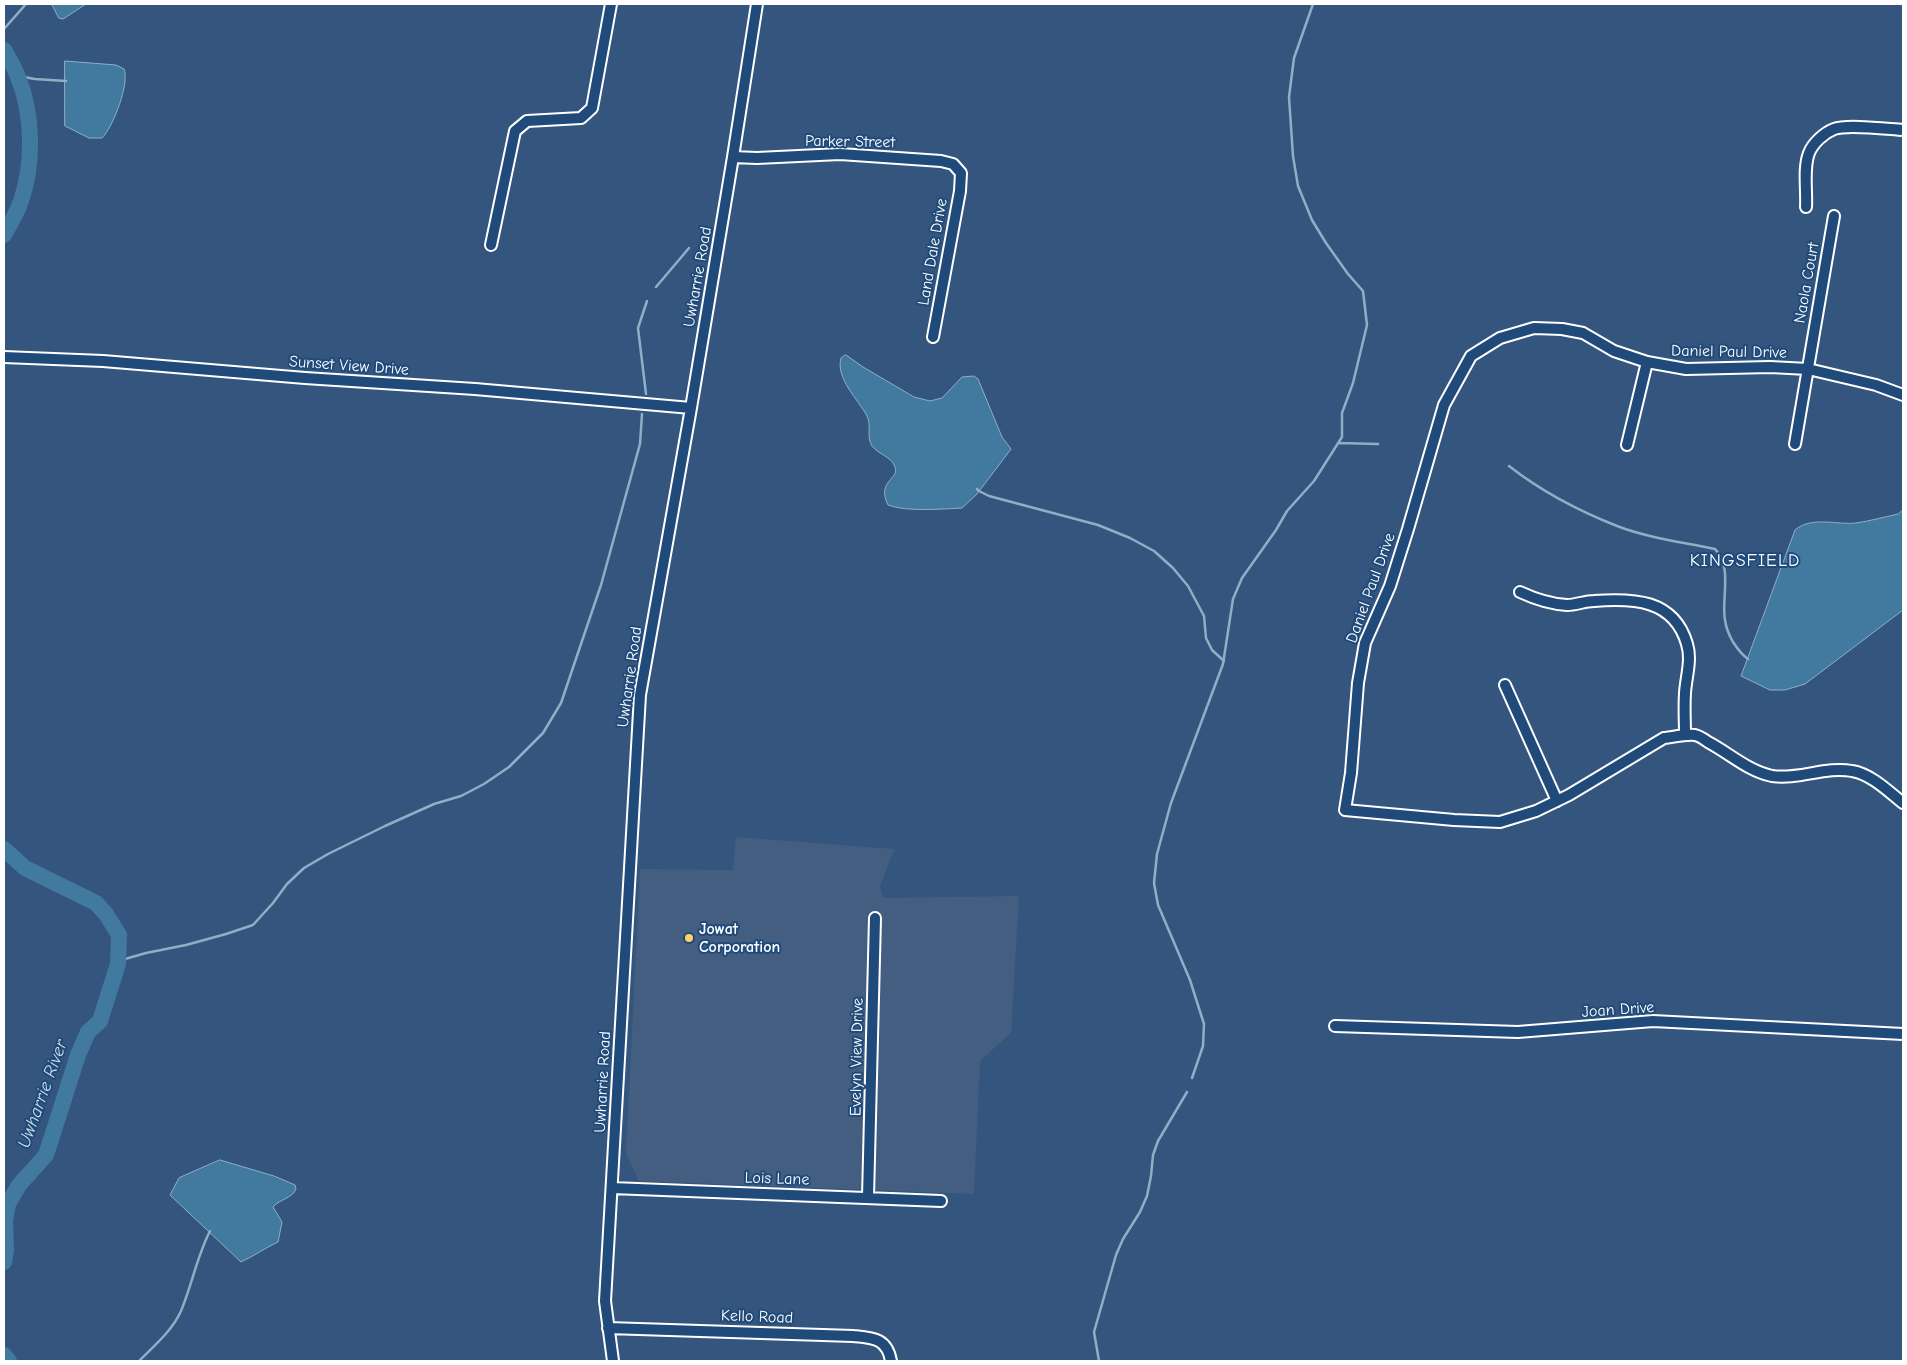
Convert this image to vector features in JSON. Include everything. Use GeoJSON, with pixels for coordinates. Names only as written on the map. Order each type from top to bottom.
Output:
{"type":"FeatureCollection","features":[{"type":"Feature","properties":{"kind":"street"},"geometry":{"type":"LineString","coordinates":[[491,245],[515,131],[527,121],[581,118],[592,108],[611,4]]}},
{"type":"Feature","properties":{"kind":"street","name":"Uwharrie Road"},"geometry":{"type":"LineString","coordinates":[[613,1361],[605,1302],[640,695],[691,408],[733,157],[756,4]]}},
{"type":"Feature","properties":{"kind":"street"},"geometry":{"type":"LineString","coordinates":[[1806,207],[1809,153],[1815,143],[1826,133],[1835,128],[1903,130]]}},
{"type":"Feature","properties":{"kind":"street","name":"Parker Street"},"geometry":{"type":"LineString","coordinates":[[733,157],[840,154],[941,161],[953,164],[961,173]]}},
{"type":"Feature","properties":{"kind":"street","name":"Land Dale Drive"},"geometry":{"type":"LineString","coordinates":[[933,337],[960,191],[961,173]]}},
{"type":"Feature","properties":{"kind":"street","name":"Naola Court"},"geometry":{"type":"LineString","coordinates":[[1795,444],[1834,216]]}},
{"type":"Feature","properties":{"kind":"street","name":"Daniel Paul Drive"},"geometry":{"type":"LineString","coordinates":[[1903,395],[1876,385],[1808,369],[1770,367],[1686,369],[1647,362],[1614,351],[1584,333],[1552,328],[1534,328],[1500,338],[1471,356],[1444,405],[1390,586],[1365,643],[1358,684],[1345,810],[1454,820],[1500,822],[1536,811],[1664,738],[1686,735],[1696,735],[1752,769],[1772,776],[1852,771],[1876,781],[1903,803]]}},
{"type":"Feature","properties":{"kind":"street","name":"Sunset View Drive"},"geometry":{"type":"LineString","coordinates":[[4,357],[94,360],[305,378],[475,389],[691,408]]}},
{"type":"Feature","properties":{"kind":"street"},"geometry":{"type":"LineString","coordinates":[[1627,445],[1647,362]]}},
{"type":"Feature","properties":{"kind":"street"},"geometry":{"type":"LineString","coordinates":[[1520,592],[1546,602],[1569,605],[1591,601],[1631,599],[1663,609],[1677,622],[1687,644],[1689,660],[1685,693],[1686,735]]}},
{"type":"Feature","properties":{"kind":"street"},"geometry":{"type":"LineString","coordinates":[[1505,686],[1557,800]]}},
{"type":"Feature","properties":{"kind":"street","name":"Evelyn View Drive"},"geometry":{"type":"LineString","coordinates":[[868,1197],[875,918]]}},
{"type":"Feature","properties":{"kind":"street","name":"Joan Drive"},"geometry":{"type":"LineString","coordinates":[[1335,1026],[1518,1032],[1653,1021],[1903,1034]]}},
{"type":"Feature","properties":{"kind":"street","name":"Lois Lane"},"geometry":{"type":"LineString","coordinates":[[612,1188],[941,1201]]}},
{"type":"Feature","properties":{"kind":"street","name":"Kello Road"},"geometry":{"type":"LineString","coordinates":[[608,1328],[872,1338],[886,1346],[890,1361]]}},
{"type":"Feature","properties":{"kind":"shaded area"},"geometry":{"type":"Polygon","coordinates":[[[52,4],[86,4],[63,19],[59,18],[52,4]]]}},
{"type":"Feature","properties":{"kind":"shaded area"},"geometry":{"type":"Polygon","coordinates":[[[65,61],[116,65],[124,69],[125,84],[123,94],[111,125],[102,138],[89,138],[65,126],[65,61]]]}},
{"type":"Feature","properties":{"kind":"shaded area"},"geometry":{"type":"Polygon","coordinates":[[[846,355],[914,397],[930,401],[942,398],[962,377],[974,376],[978,379],[1002,437],[1011,449],[977,494],[962,508],[904,509],[888,505],[885,491],[886,486],[896,471],[895,467],[891,460],[875,449],[870,443],[867,416],[848,388],[841,373],[841,358],[846,355]]]}},
{"type":"Feature","properties":{"kind":"shaded area"},"geometry":{"type":"Polygon","coordinates":[[[1903,510],[1903,610],[1805,684],[1785,690],[1770,690],[1741,676],[1795,530],[1809,523],[1861,522],[1898,514],[1903,510]]]}},
{"type":"Feature","properties":{"kind":"shaded area"},"geometry":{"type":"Polygon","coordinates":[[[736,837],[894,849],[880,886],[883,898],[1019,896],[1011,1033],[980,1061],[974,1194],[639,1181],[626,1154],[640,869],[733,870],[736,837]]]}},
{"type":"Feature","properties":{"kind":"shaded area"},"geometry":{"type":"Polygon","coordinates":[[[220,1160],[274,1176],[295,1185],[296,1189],[273,1207],[282,1222],[278,1242],[241,1262],[170,1195],[179,1178],[220,1160]]]}},
{"type":"Feature","properties":{"kind":"waterway"},"geometry":{"type":"LineString","coordinates":[[4,29],[26,4]]}},
{"type":"Feature","properties":{"kind":"waterway"},"geometry":{"type":"LineString","coordinates":[[1192,1078],[1203,1046],[1204,1024],[1190,980],[1158,905],[1154,883],[1157,854],[1171,803],[1223,664],[1233,599],[1242,578],[1287,511],[1314,481],[1342,437],[1342,413],[1353,383],[1367,325],[1363,291],[1348,274],[1326,243],[1312,220],[1298,186],[1293,156],[1289,97],[1294,58],[1313,4]]}},
{"type":"Feature","properties":{"kind":"waterway","name":"Uwharrie River"},"geometry":{"type":"LineString","coordinates":[[4,50],[15,70],[23,91],[27,107],[30,139],[28,171],[21,201],[4,235]]}},
{"type":"Feature","properties":{"kind":"waterway"},"geometry":{"type":"LineString","coordinates":[[18,76],[66,81]]}},
{"type":"Feature","properties":{"kind":"waterway"},"geometry":{"type":"LineString","coordinates":[[656,287],[689,248]]}},
{"type":"Feature","properties":{"kind":"waterway"},"geometry":{"type":"LineString","coordinates":[[646,394],[638,328],[647,301]]}},
{"type":"Feature","properties":{"kind":"waterway"},"geometry":{"type":"LineString","coordinates":[[118,961],[186,945],[253,925],[287,884],[304,868],[385,826],[434,804],[461,796],[484,784],[509,767],[543,733],[561,703],[601,585],[640,444],[642,414]]}},
{"type":"Feature","properties":{"kind":"waterway"},"geometry":{"type":"LineString","coordinates":[[1338,443],[1378,444]]}},
{"type":"Feature","properties":{"kind":"waterway"},"geometry":{"type":"LineString","coordinates":[[1509,466],[1561,500],[1617,526],[1653,537],[1715,549],[1724,565],[1725,623],[1730,637],[1748,659]]}},
{"type":"Feature","properties":{"kind":"waterway"},"geometry":{"type":"LineString","coordinates":[[977,489],[989,496],[1098,525],[1130,538],[1154,551],[1173,568],[1188,586],[1204,616],[1206,638],[1212,650],[1224,661]]}},
{"type":"Feature","properties":{"kind":"waterway","name":"Uwharrie River"},"geometry":{"type":"LineString","coordinates":[[4,849],[25,868],[96,903],[106,914],[119,935],[118,964],[100,1021],[88,1032],[78,1055],[46,1155],[19,1185],[8,1204],[5,1220],[6,1250],[4,1262]]}},
{"type":"Feature","properties":{"kind":"waterway"},"geometry":{"type":"LineString","coordinates":[[1099,1361],[1094,1332],[1116,1255],[1147,1196],[1153,1155],[1158,1141],[1187,1092]]}},
{"type":"Feature","properties":{"kind":"waterway"},"geometry":{"type":"LineString","coordinates":[[139,1361],[173,1325],[181,1311],[210,1231]]}},
{"type":"Feature","properties":{"kind":"waterway","name":"Uwharrie River"},"geometry":{"type":"LineString","coordinates":[[4,1355],[9,1361]]}},
{"type":"Feature","properties":{"kind":"place","name":"Jowat Corporation"},"geometry":{"type":"Point","coordinates":[689,938]}},
{"type":"Feature","properties":{"kind":"district","name":"KINGSFIELD"},"geometry":{"type":"Point","coordinates":[1745,561]}}]}
